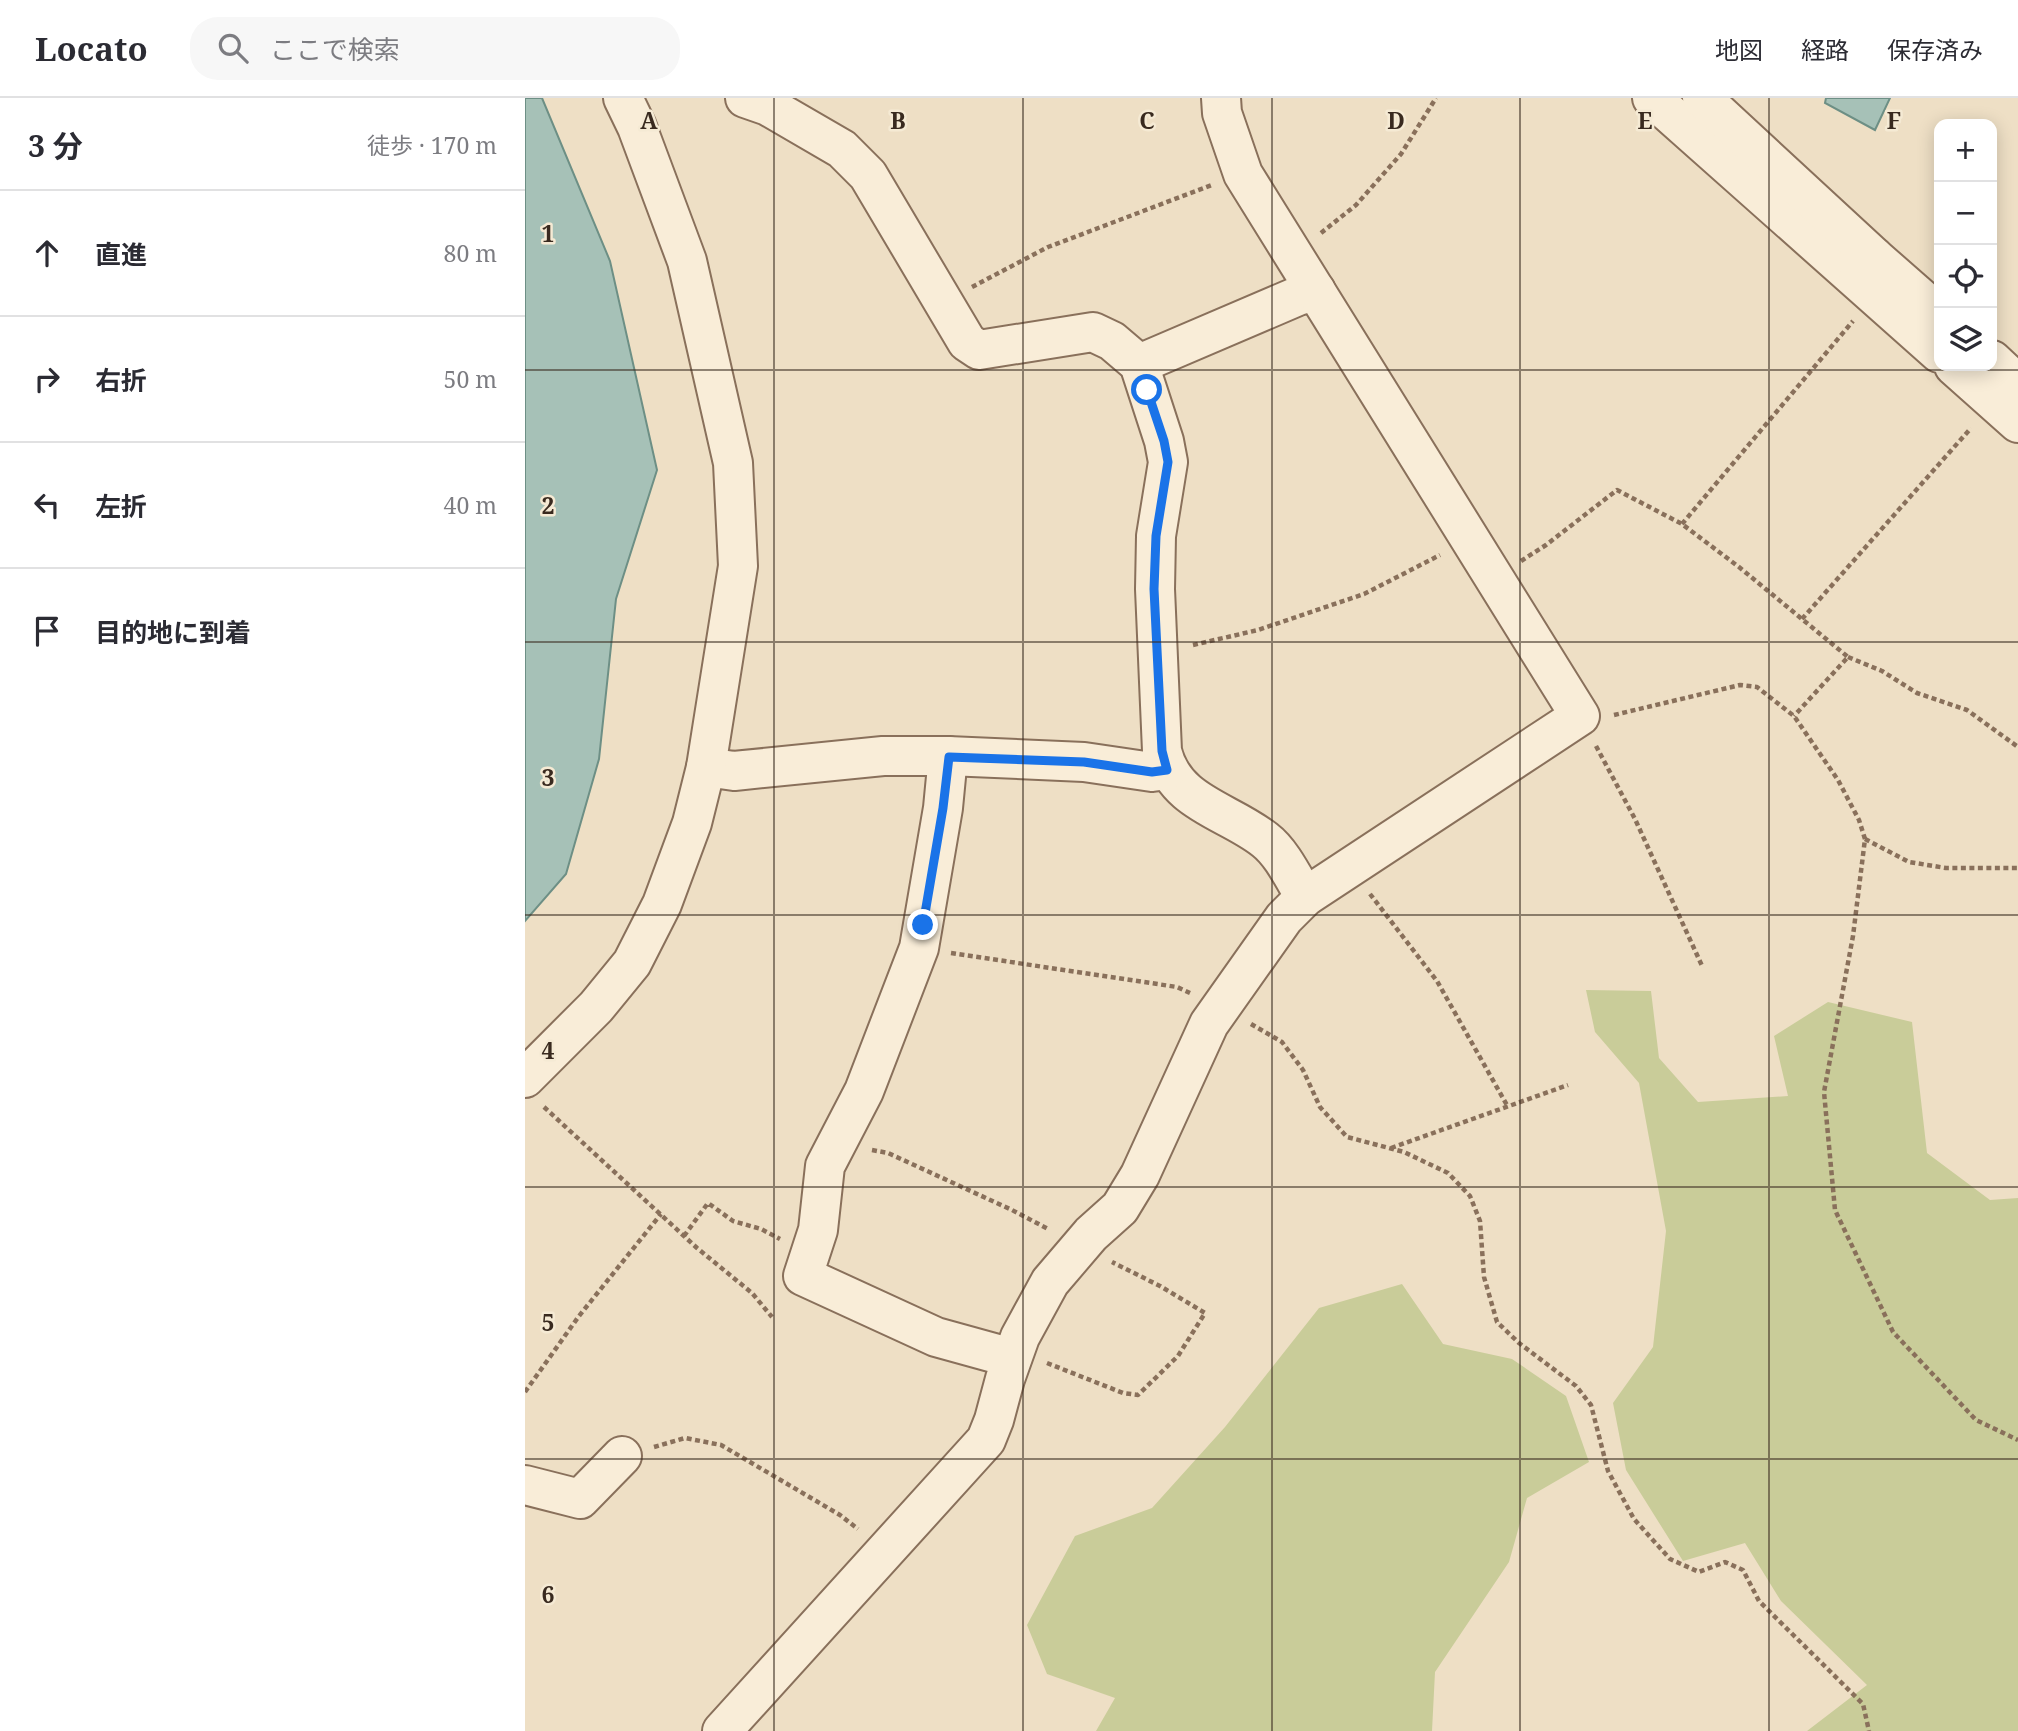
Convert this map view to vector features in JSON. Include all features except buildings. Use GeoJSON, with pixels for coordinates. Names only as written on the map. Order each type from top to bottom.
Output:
{"type":"FeatureCollection","features":[{"type":"Feature","properties":{"kind":"street"},"geometry":{"type":"LineString","coordinates":[[530,1088],[632,963],[667,893],[692,823],[706,767],[738,566],[733,463],[687,261],[637,127],[623,98]]}},
{"type":"Feature","properties":{"kind":"street"},"geometry":{"type":"LineString","coordinates":[[722,1731],[986,1440],[995,1420],[1020,1337],[1051,1282],[1091,1234],[1120,1208],[1133,1186],[1209,1024],[1284,918],[1305,897],[1580,716],[1243,174],[1222,113],[1221,98]]}},
{"type":"Feature","properties":{"kind":"street"},"geometry":{"type":"LineString","coordinates":[[1652,98],[1869,277],[1934,311]]}},
{"type":"Feature","properties":{"kind":"street"},"geometry":{"type":"LineString","coordinates":[[1702,98],[1934,348]]}},
{"type":"Feature","properties":{"kind":"street"},"geometry":{"type":"LineString","coordinates":[[764,101],[842,149],[868,175],[967,342],[979,350],[1093,332],[1112,341],[1139,364],[1164,441],[1168,462],[1156,536],[1154,589],[1162,751],[1167,770],[1192,797],[1267,841],[1305,897]]}},
{"type":"Feature","properties":{"kind":"street"},"geometry":{"type":"LineString","coordinates":[[1139,364],[1315,291]]}},
{"type":"Feature","properties":{"kind":"street"},"geometry":{"type":"LineString","coordinates":[[1962,371],[2010,403]]}},
{"type":"Feature","properties":{"kind":"street"},"geometry":{"type":"LineString","coordinates":[[1997,371],[2010,403]]}},
{"type":"Feature","properties":{"kind":"street"},"geometry":{"type":"LineString","coordinates":[[706,767],[734,771],[883,756],[1084,762],[1152,772],[1167,770]]}},
{"type":"Feature","properties":{"kind":"street"},"geometry":{"type":"LineString","coordinates":[[949,757],[919,948],[864,1091],[825,1166],[818,1230],[803,1276],[936,1337],[1012,1357]]}},
{"type":"Feature","properties":{"kind":"street"},"geometry":{"type":"LineString","coordinates":[[525,1485],[580,1500],[622,1457]]}},
{"type":"Feature","properties":{"kind":"path"},"geometry":{"type":"LineString","coordinates":[[1294,256],[1356,205],[1401,154],[1436,98]]}},
{"type":"Feature","properties":{"kind":"path"},"geometry":{"type":"LineString","coordinates":[[943,302],[1048,247],[1243,174]]}},
{"type":"Feature","properties":{"kind":"path"},"geometry":{"type":"LineString","coordinates":[[1682,524],[1869,277]]}},
{"type":"Feature","properties":{"kind":"path"},"geometry":{"type":"LineString","coordinates":[[1802,619],[2010,403]]}},
{"type":"Feature","properties":{"kind":"path"},"geometry":{"type":"LineString","coordinates":[[1494,578],[1546,545],[1617,490],[1682,524],[1848,657],[1882,671],[1917,693],[1967,709],[2018,747]]}},
{"type":"Feature","properties":{"kind":"path"},"geometry":{"type":"LineString","coordinates":[[1158,652],[1258,630],[1364,594],[1470,540]]}},
{"type":"Feature","properties":{"kind":"path"},"geometry":{"type":"LineString","coordinates":[[1794,716],[1848,657]]}},
{"type":"Feature","properties":{"kind":"path"},"geometry":{"type":"LineString","coordinates":[[1703,968],[1635,819],[1580,716],[1613,715],[1740,685],[1757,687],[1794,716],[1838,780],[1859,820],[1865,839],[1853,936],[1823,1091],[1835,1210],[1893,1332],[1976,1420],[2018,1440]]}},
{"type":"Feature","properties":{"kind":"path"},"geometry":{"type":"LineString","coordinates":[[1865,839],[1909,862],[1946,868],[2018,868]]}},
{"type":"Feature","properties":{"kind":"path"},"geometry":{"type":"LineString","coordinates":[[1349,868],[1437,981],[1508,1107]]}},
{"type":"Feature","properties":{"kind":"path"},"geometry":{"type":"LineString","coordinates":[[919,948],[1177,987],[1220,1007],[1282,1042],[1303,1070],[1320,1107],[1347,1137],[1404,1152],[1448,1174],[1470,1196],[1480,1221],[1484,1277],[1497,1322],[1519,1343],[1577,1385],[1591,1405],[1608,1471],[1635,1519],[1670,1559],[1699,1572],[1725,1562],[1743,1570],[1759,1601],[1863,1704],[1869,1731]]}},
{"type":"Feature","properties":{"kind":"path"},"geometry":{"type":"LineString","coordinates":[[1390,1148],[1568,1085]]}},
{"type":"Feature","properties":{"kind":"path"},"geometry":{"type":"LineString","coordinates":[[530,1088],[684,1236],[752,1293],[772,1317]]}},
{"type":"Feature","properties":{"kind":"path"},"geometry":{"type":"LineString","coordinates":[[684,1236],[708,1203],[733,1221],[761,1229],[810,1256]]}},
{"type":"Feature","properties":{"kind":"path"},"geometry":{"type":"LineString","coordinates":[[525,1392],[579,1316],[661,1214]]}},
{"type":"Feature","properties":{"kind":"path"},"geometry":{"type":"LineString","coordinates":[[622,1457],[685,1438],[722,1446],[840,1516],[886,1551]]}},
{"type":"Feature","properties":{"kind":"green space"},"geometry":{"type":"Polygon","coordinates":[[[1586,990],[1651,991],[1659,1058],[1698,1102],[1788,1096],[1774,1036],[1828,1002],[1912,1022],[1927,1153],[1990,1200],[2018,1198],[2018,1731],[1807,1731],[1867,1685],[1781,1601],[1745,1543],[1683,1561],[1626,1470],[1613,1403],[1653,1347],[1666,1231],[1639,1083],[1595,1032],[1586,990]]]}},
{"type":"Feature","properties":{"kind":"green space"},"geometry":{"type":"Polygon","coordinates":[[[1402,1284],[1443,1344],[1512,1359],[1566,1396],[1589,1462],[1527,1498],[1509,1562],[1435,1672],[1432,1731],[1096,1731],[1115,1698],[1047,1674],[1027,1625],[1075,1536],[1152,1508],[1225,1427],[1319,1308],[1402,1284]]]}},
{"type":"Feature","properties":{"kind":"shaded area"},"geometry":{"type":"Polygon","coordinates":[[[525,98],[542,98],[610,261],[657,470],[616,599],[599,759],[566,874],[525,921],[525,98]]]}},
{"type":"Feature","properties":{"kind":"shaded area"},"geometry":{"type":"Polygon","coordinates":[[[1826,98],[1890,98],[1875,130],[1825,103],[1826,98]]]}},
{"type":"Feature","properties":{"kind":"route"},"geometry":{"type":"LineString","coordinates":[[923,925],[949,757],[1084,762],[1152,772],[1167,770],[1162,751],[1154,589],[1156,536],[1168,462],[1147,390]]}}]}
